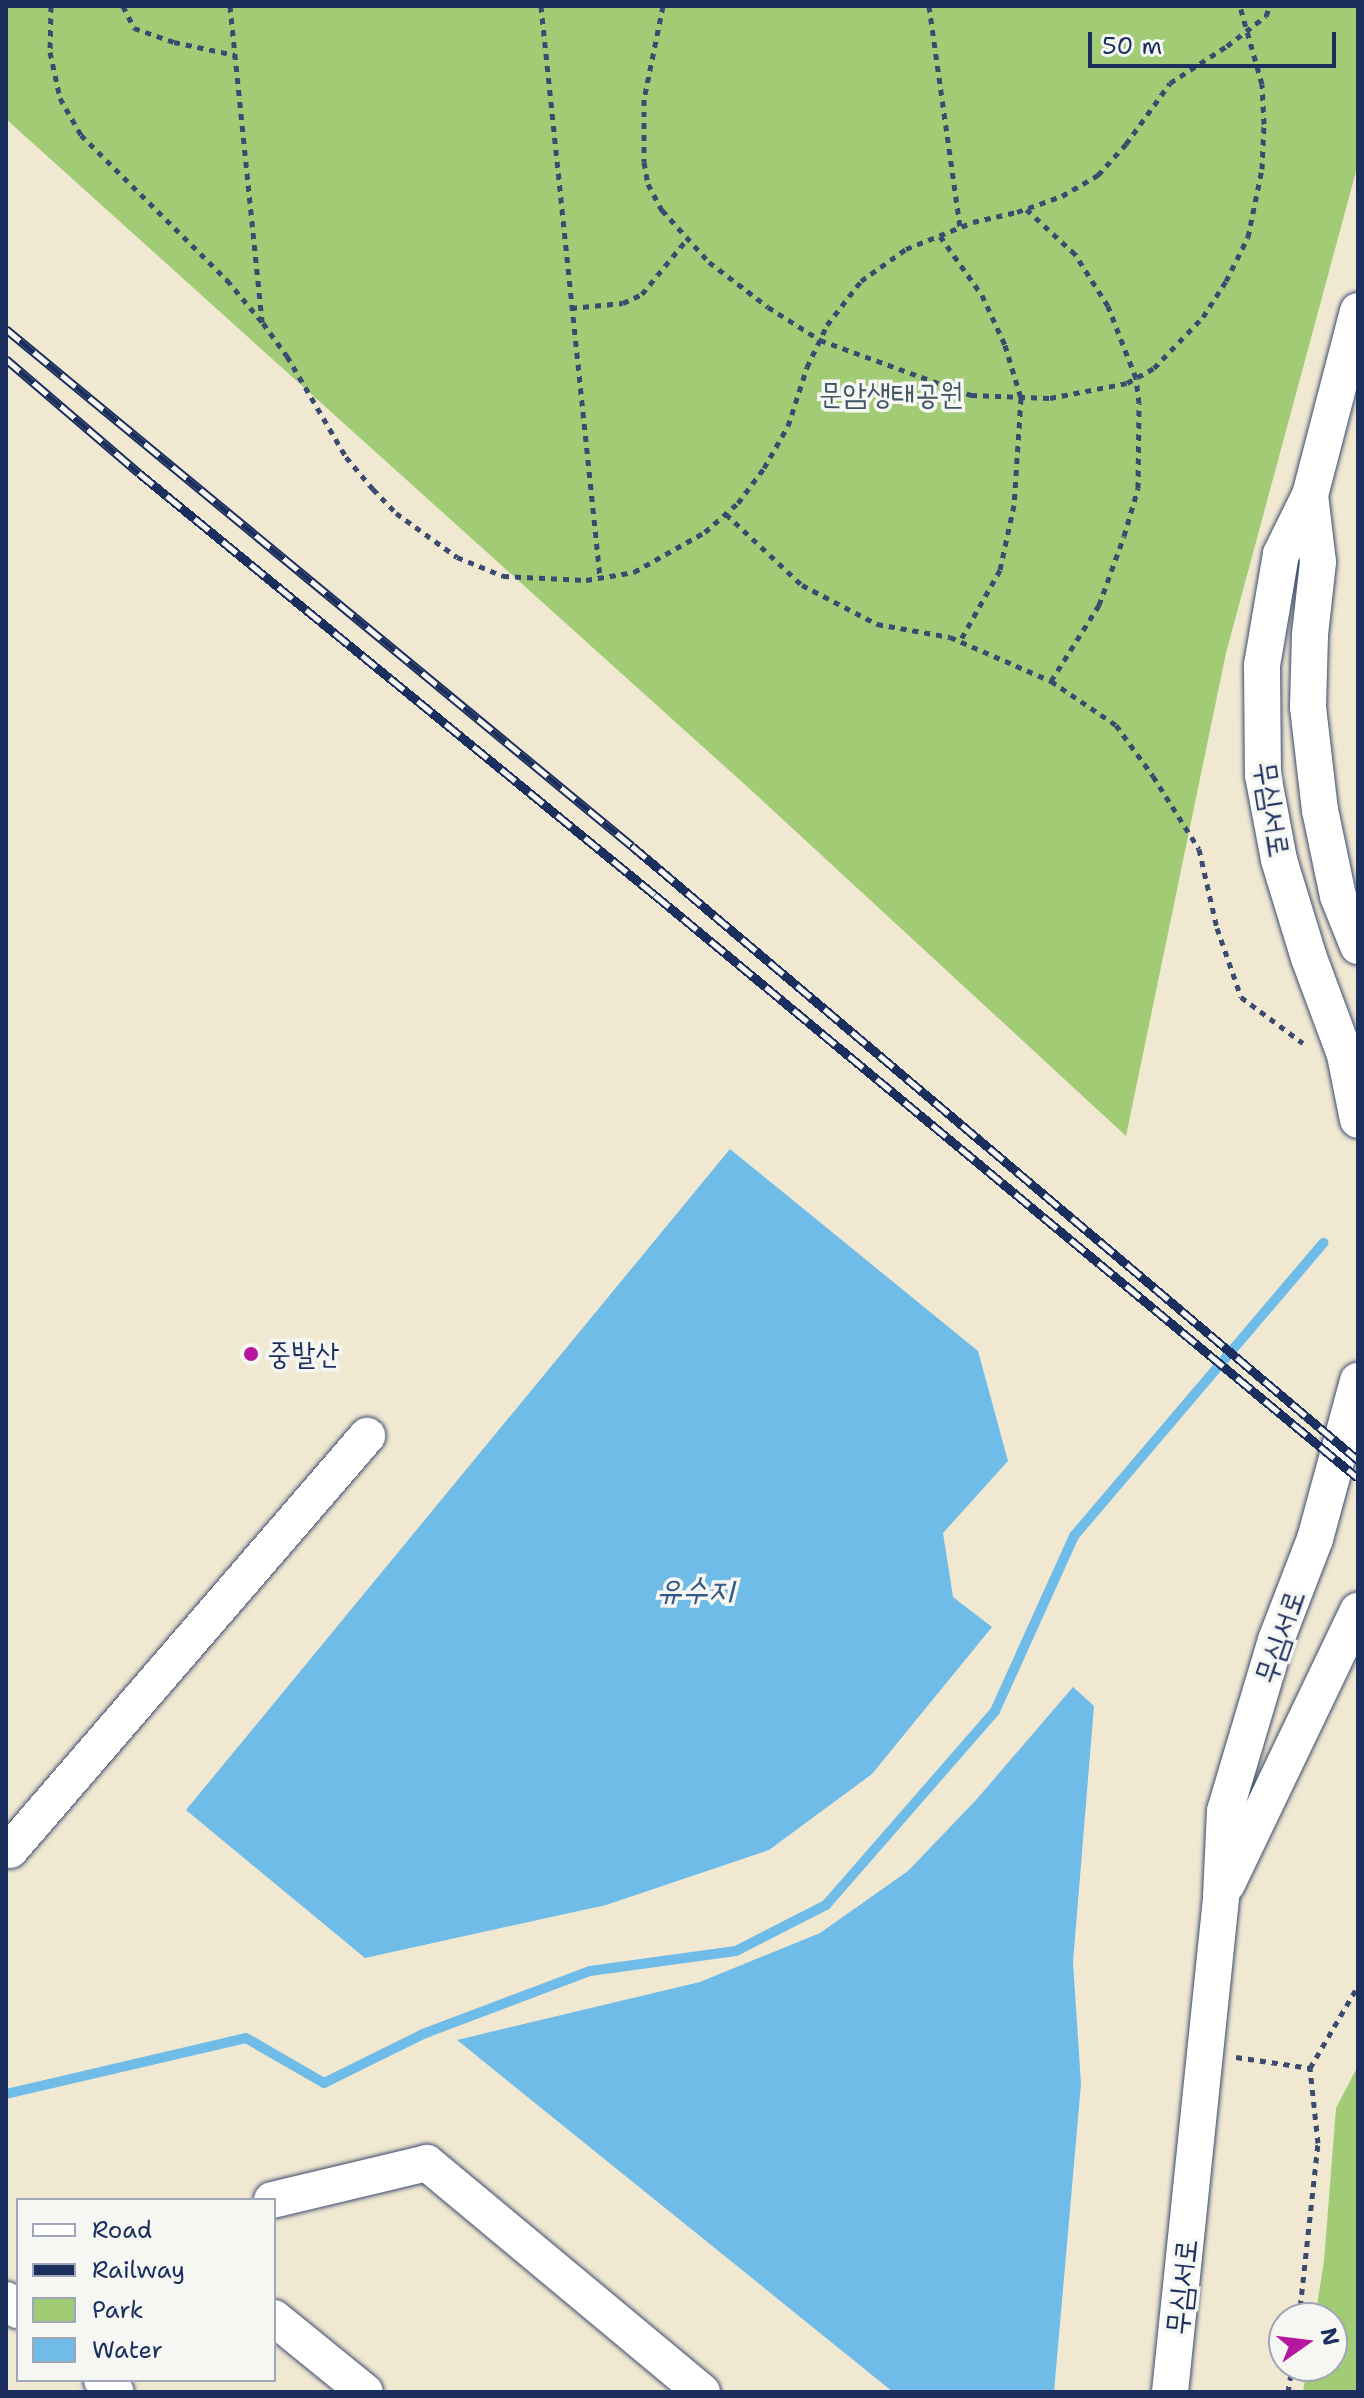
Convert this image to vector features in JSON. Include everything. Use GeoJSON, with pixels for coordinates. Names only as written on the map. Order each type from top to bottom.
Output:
{"type":"FeatureCollection","features":[{"type":"Feature","properties":{"kind":"street","name":"무심서로"},"geometry":{"type":"LineString","coordinates":[[1358,311],[1310,495],[1281,554],[1262,665],[1263,775],[1279,860],[1309,958],[1345,1055],[1358,1120]]}},
{"type":"Feature","properties":{"kind":"street","name":"무심서로"},"geometry":{"type":"LineString","coordinates":[[1310,495],[1318,562],[1310,635],[1308,707],[1320,810],[1335,881],[1358,946]]}},
{"type":"Feature","properties":{"kind":"street","name":"무심서로"},"geometry":{"type":"LineString","coordinates":[[1170,2392],[1221,1896],[1225,1811],[1276,1640],[1315,1539],[1358,1381]]}},
{"type":"Feature","properties":{"kind":"street"},"geometry":{"type":"LineString","coordinates":[[7,1851],[367,1436]]}},
{"type":"Feature","properties":{"kind":"street","name":"무심서로"},"geometry":{"type":"LineString","coordinates":[[1221,1896],[1358,1611]]}},
{"type":"Feature","properties":{"kind":"street"},"geometry":{"type":"LineString","coordinates":[[276,2199],[427,2163],[702,2392]]}},
{"type":"Feature","properties":{"kind":"street"},"geometry":{"type":"LineString","coordinates":[[276,2320],[365,2392]]}},
{"type":"Feature","properties":{"kind":"path"},"geometry":{"type":"LineString","coordinates":[[51,6],[50,52],[60,98],[81,135],[227,280],[263,323],[287,356],[346,457],[396,513],[457,557],[503,576],[586,580],[634,572],[705,532],[726,514],[764,468],[788,426],[827,325],[861,281],[906,249],[960,227],[1062,196],[1098,175],[1170,83],[1266,16],[1270,6]]}},
{"type":"Feature","properties":{"kind":"path"},"geometry":{"type":"LineString","coordinates":[[123,6],[134,28],[174,42],[235,55]]}},
{"type":"Feature","properties":{"kind":"path"},"geometry":{"type":"LineString","coordinates":[[230,6],[263,323]]}},
{"type":"Feature","properties":{"kind":"path"},"geometry":{"type":"LineString","coordinates":[[541,6],[600,577]]}},
{"type":"Feature","properties":{"kind":"path"},"geometry":{"type":"LineString","coordinates":[[663,6],[644,99],[644,162],[648,184],[662,210],[709,262],[820,340],[971,395],[1021,398],[1050,398],[1086,392],[1136,378],[1154,368],[1203,317],[1226,281],[1248,237],[1261,182],[1264,124],[1262,84],[1240,6]]}},
{"type":"Feature","properties":{"kind":"path"},"geometry":{"type":"LineString","coordinates":[[929,6],[960,227]]}},
{"type":"Feature","properties":{"kind":"path"},"geometry":{"type":"LineString","coordinates":[[1026,209],[1075,254],[1108,306],[1136,378],[1138,488],[1099,605],[1051,681]]}},
{"type":"Feature","properties":{"kind":"path"},"geometry":{"type":"LineString","coordinates":[[940,235],[982,295],[1005,345],[1021,398],[1014,505],[1000,570],[960,641]]}},
{"type":"Feature","properties":{"kind":"path"},"geometry":{"type":"LineString","coordinates":[[571,308],[623,303],[642,294],[688,238]]}},
{"type":"Feature","properties":{"kind":"path"},"geometry":{"type":"LineString","coordinates":[[726,514],[802,585],[877,624],[960,641],[1051,681],[1116,725],[1199,849],[1217,928],[1241,997],[1303,1043]]}},
{"type":"Feature","properties":{"kind":"path"},"geometry":{"type":"LineString","coordinates":[[1301,2302],[1318,2143],[1310,2068],[1358,1986]]}},
{"type":"Feature","properties":{"kind":"path"},"geometry":{"type":"LineString","coordinates":[[1203,2052],[1310,2068]]}},
{"type":"Feature","properties":{"kind":"green space","name":"문암생태공원"},"geometry":{"type":"Polygon","coordinates":[[[6,6],[1358,6],[1358,164],[1226,653],[1126,1136],[752,791],[6,119],[6,6]]]}},
{"type":"Feature","properties":{"kind":"green space"},"geometry":{"type":"Polygon","coordinates":[[[1358,2066],[1358,2392],[1303,2392],[1305,2382],[1348,2382],[1348,2302],[1318,2302],[1324,2261],[1336,2108],[1358,2066]]]}},
{"type":"Feature","properties":{"kind":"water","name":"유수지"},"geometry":{"type":"Polygon","coordinates":[[[730,1149],[978,1351],[1008,1461],[943,1533],[953,1597],[992,1627],[872,1774],[769,1850],[606,1905],[365,1958],[186,1810],[730,1149]]]}},
{"type":"Feature","properties":{"kind":"water"},"geometry":{"type":"Polygon","coordinates":[[[1073,1687],[1094,1706],[1073,1962],[1081,2084],[1054,2392],[893,2392],[457,2040],[700,1982],[820,1933],[908,1871],[976,1800],[1073,1687]]]}},
{"type":"Feature","properties":{"kind":"waterway"},"geometry":{"type":"LineString","coordinates":[[6,2094],[246,2038],[324,2083],[423,2034],[590,1971],[736,1951],[826,1905],[995,1711],[1074,1536],[1323,1243]]}},
{"type":"Feature","properties":{"kind":"railway"},"geometry":{"type":"LineString","coordinates":[[6,329],[632,846],[1358,1460]]}},
{"type":"Feature","properties":{"kind":"railway"},"geometry":{"type":"LineString","coordinates":[[6,359],[139,473],[655,895],[1358,1478]]}},
{"type":"Feature","properties":{"kind":"place","name":"중발산"},"geometry":{"type":"Point","coordinates":[251,1354]}}]}
